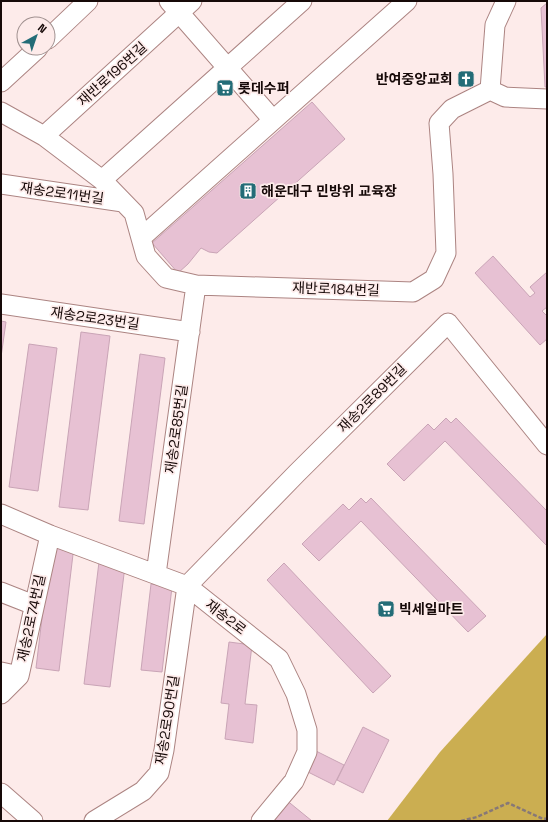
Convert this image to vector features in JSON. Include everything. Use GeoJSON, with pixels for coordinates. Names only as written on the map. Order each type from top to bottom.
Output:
{"type":"FeatureCollection","features":[{"type":"Feature","properties":{"kind":"street"},"geometry":{"type":"LineString","coordinates":[[56,31],[88,1]]}},
{"type":"Feature","properties":{"kind":"street"},"geometry":{"type":"LineString","coordinates":[[102,180],[302,1]]}},
{"type":"Feature","properties":{"kind":"street"},"geometry":{"type":"LineString","coordinates":[[142,237],[407,1]]}},
{"type":"Feature","properties":{"kind":"street"},"geometry":{"type":"LineString","coordinates":[[506,1],[495,25],[490,90],[505,97],[547,99]]}},
{"type":"Feature","properties":{"kind":"street","name":"재반로196번길"},"geometry":{"type":"LineString","coordinates":[[44,136],[180,5],[228,68],[273,120]]}},
{"type":"Feature","properties":{"kind":"street"},"geometry":{"type":"LineString","coordinates":[[1,82],[29,56]]}},
{"type":"Feature","properties":{"kind":"street","name":"재반로184번길"},"geometry":{"type":"LineString","coordinates":[[1,112],[44,136],[102,180],[134,213],[142,237],[146,256],[166,278],[196,284],[412,292],[434,279],[446,253],[443,174],[439,123],[452,109],[490,90]]}},
{"type":"Feature","properties":{"kind":"street","name":"재송2로11번길"},"geometry":{"type":"LineString","coordinates":[[1,184],[123,202]]}},
{"type":"Feature","properties":{"kind":"street","name":"재송2로85번길"},"geometry":{"type":"LineString","coordinates":[[156,574],[196,284]]}},
{"type":"Feature","properties":{"kind":"street","name":"재송2로23번길"},"geometry":{"type":"LineString","coordinates":[[1,304],[190,332]]}},
{"type":"Feature","properties":{"kind":"street","name":"재송2로89번길"},"geometry":{"type":"LineString","coordinates":[[187,586],[297,473],[448,323],[547,445]]}},
{"type":"Feature","properties":{"kind":"street","name":"재송2로"},"geometry":{"type":"LineString","coordinates":[[1,514],[50,535],[187,586],[279,659],[296,694],[307,730],[306,752],[294,781],[261,821]]}},
{"type":"Feature","properties":{"kind":"street","name":"재송2로74번길"},"geometry":{"type":"LineString","coordinates":[[1,694],[10,674],[34,605],[50,535]]}},
{"type":"Feature","properties":{"kind":"street","name":"재송2로90번길"},"geometry":{"type":"LineString","coordinates":[[94,821],[143,791],[159,773],[187,586]]}},
{"type":"Feature","properties":{"kind":"street"},"geometry":{"type":"LineString","coordinates":[[1,592],[34,605]]}},
{"type":"Feature","properties":{"kind":"street"},"geometry":{"type":"LineString","coordinates":[[1,793],[34,821]]}},
{"type":"Feature","properties":{"kind":"path"},"geometry":{"type":"LineString","coordinates":[[461,821],[508,803],[541,818],[547,819]]}},
{"type":"Feature","properties":{"kind":"shaded area"},"geometry":{"type":"Polygon","coordinates":[[[547,634],[547,821],[387,821],[440,752],[547,634]]]}},
{"type":"Feature","properties":{"kind":"building"},"geometry":{"type":"Polygon","coordinates":[[[547,3],[547,87],[545,87],[541,8],[547,3]]]}},
{"type":"Feature","properties":{"kind":"building","name":"해운대구 민방위 교육장"},"geometry":{"type":"Polygon","coordinates":[[[312,102],[345,139],[217,253],[209,252],[201,248],[188,264],[178,273],[152,243],[312,102]]]}},
{"type":"Feature","properties":{"kind":"building"},"geometry":{"type":"Polygon","coordinates":[[[493,256],[530,297],[535,293],[530,287],[547,272],[547,307],[542,311],[547,316],[547,339],[540,345],[475,273],[493,256]]]}},
{"type":"Feature","properties":{"kind":"building"},"geometry":{"type":"Polygon","coordinates":[[[1,321],[6,322],[1,357],[1,321]]]}},
{"type":"Feature","properties":{"kind":"building"},"geometry":{"type":"Polygon","coordinates":[[[81,332],[110,336],[88,510],[59,507],[81,332]]]}},
{"type":"Feature","properties":{"kind":"building"},"geometry":{"type":"Polygon","coordinates":[[[29,344],[57,348],[38,491],[9,487],[29,344]]]}},
{"type":"Feature","properties":{"kind":"building"},"geometry":{"type":"Polygon","coordinates":[[[140,354],[165,358],[144,524],[119,521],[140,354]]]}},
{"type":"Feature","properties":{"kind":"building"},"geometry":{"type":"Polygon","coordinates":[[[446,418],[451,423],[456,418],[547,511],[547,546],[445,441],[404,481],[387,464],[428,424],[434,430],[446,418]]]}},
{"type":"Feature","properties":{"kind":"building"},"geometry":{"type":"Polygon","coordinates":[[[361,498],[366,503],[371,498],[486,616],[468,632],[361,521],[319,561],[302,544],[343,504],[349,510],[361,498]]]}},
{"type":"Feature","properties":{"kind":"building"},"geometry":{"type":"Polygon","coordinates":[[[51,543],[74,546],[59,671],[36,668],[51,543]]]}},
{"type":"Feature","properties":{"kind":"building"},"geometry":{"type":"Polygon","coordinates":[[[99,562],[125,566],[110,687],[84,684],[99,562]]]}},
{"type":"Feature","properties":{"kind":"building"},"geometry":{"type":"Polygon","coordinates":[[[284,563],[391,676],[373,693],[267,580],[284,563]]]}},
{"type":"Feature","properties":{"kind":"building"},"geometry":{"type":"Polygon","coordinates":[[[151,584],[172,587],[162,672],[141,670],[151,584]]]}},
{"type":"Feature","properties":{"kind":"building"},"geometry":{"type":"Polygon","coordinates":[[[229,642],[252,645],[245,704],[257,705],[253,743],[225,739],[229,704],[221,703],[229,642]]]}},
{"type":"Feature","properties":{"kind":"building"},"geometry":{"type":"Polygon","coordinates":[[[363,727],[389,740],[363,793],[337,780],[363,727]]]}},
{"type":"Feature","properties":{"kind":"building"},"geometry":{"type":"Polygon","coordinates":[[[310,748],[344,765],[334,785],[300,768],[310,748]]]}},
{"type":"Feature","properties":{"kind":"building"},"geometry":{"type":"Polygon","coordinates":[[[285,799],[312,821],[268,821],[285,799]]]}},
{"type":"Feature","properties":{"kind":"place","name":"반여중앙교회"},"geometry":{"type":"Point","coordinates":[466,79]}},
{"type":"Feature","properties":{"kind":"place","name":"롯데수퍼"},"geometry":{"type":"Point","coordinates":[225,88]}},
{"type":"Feature","properties":{"kind":"place","name":"해운대구 민방위 교육장"},"geometry":{"type":"Point","coordinates":[248,191]}},
{"type":"Feature","properties":{"kind":"place","name":"빅세일마트"},"geometry":{"type":"Point","coordinates":[386,609]}}]}
